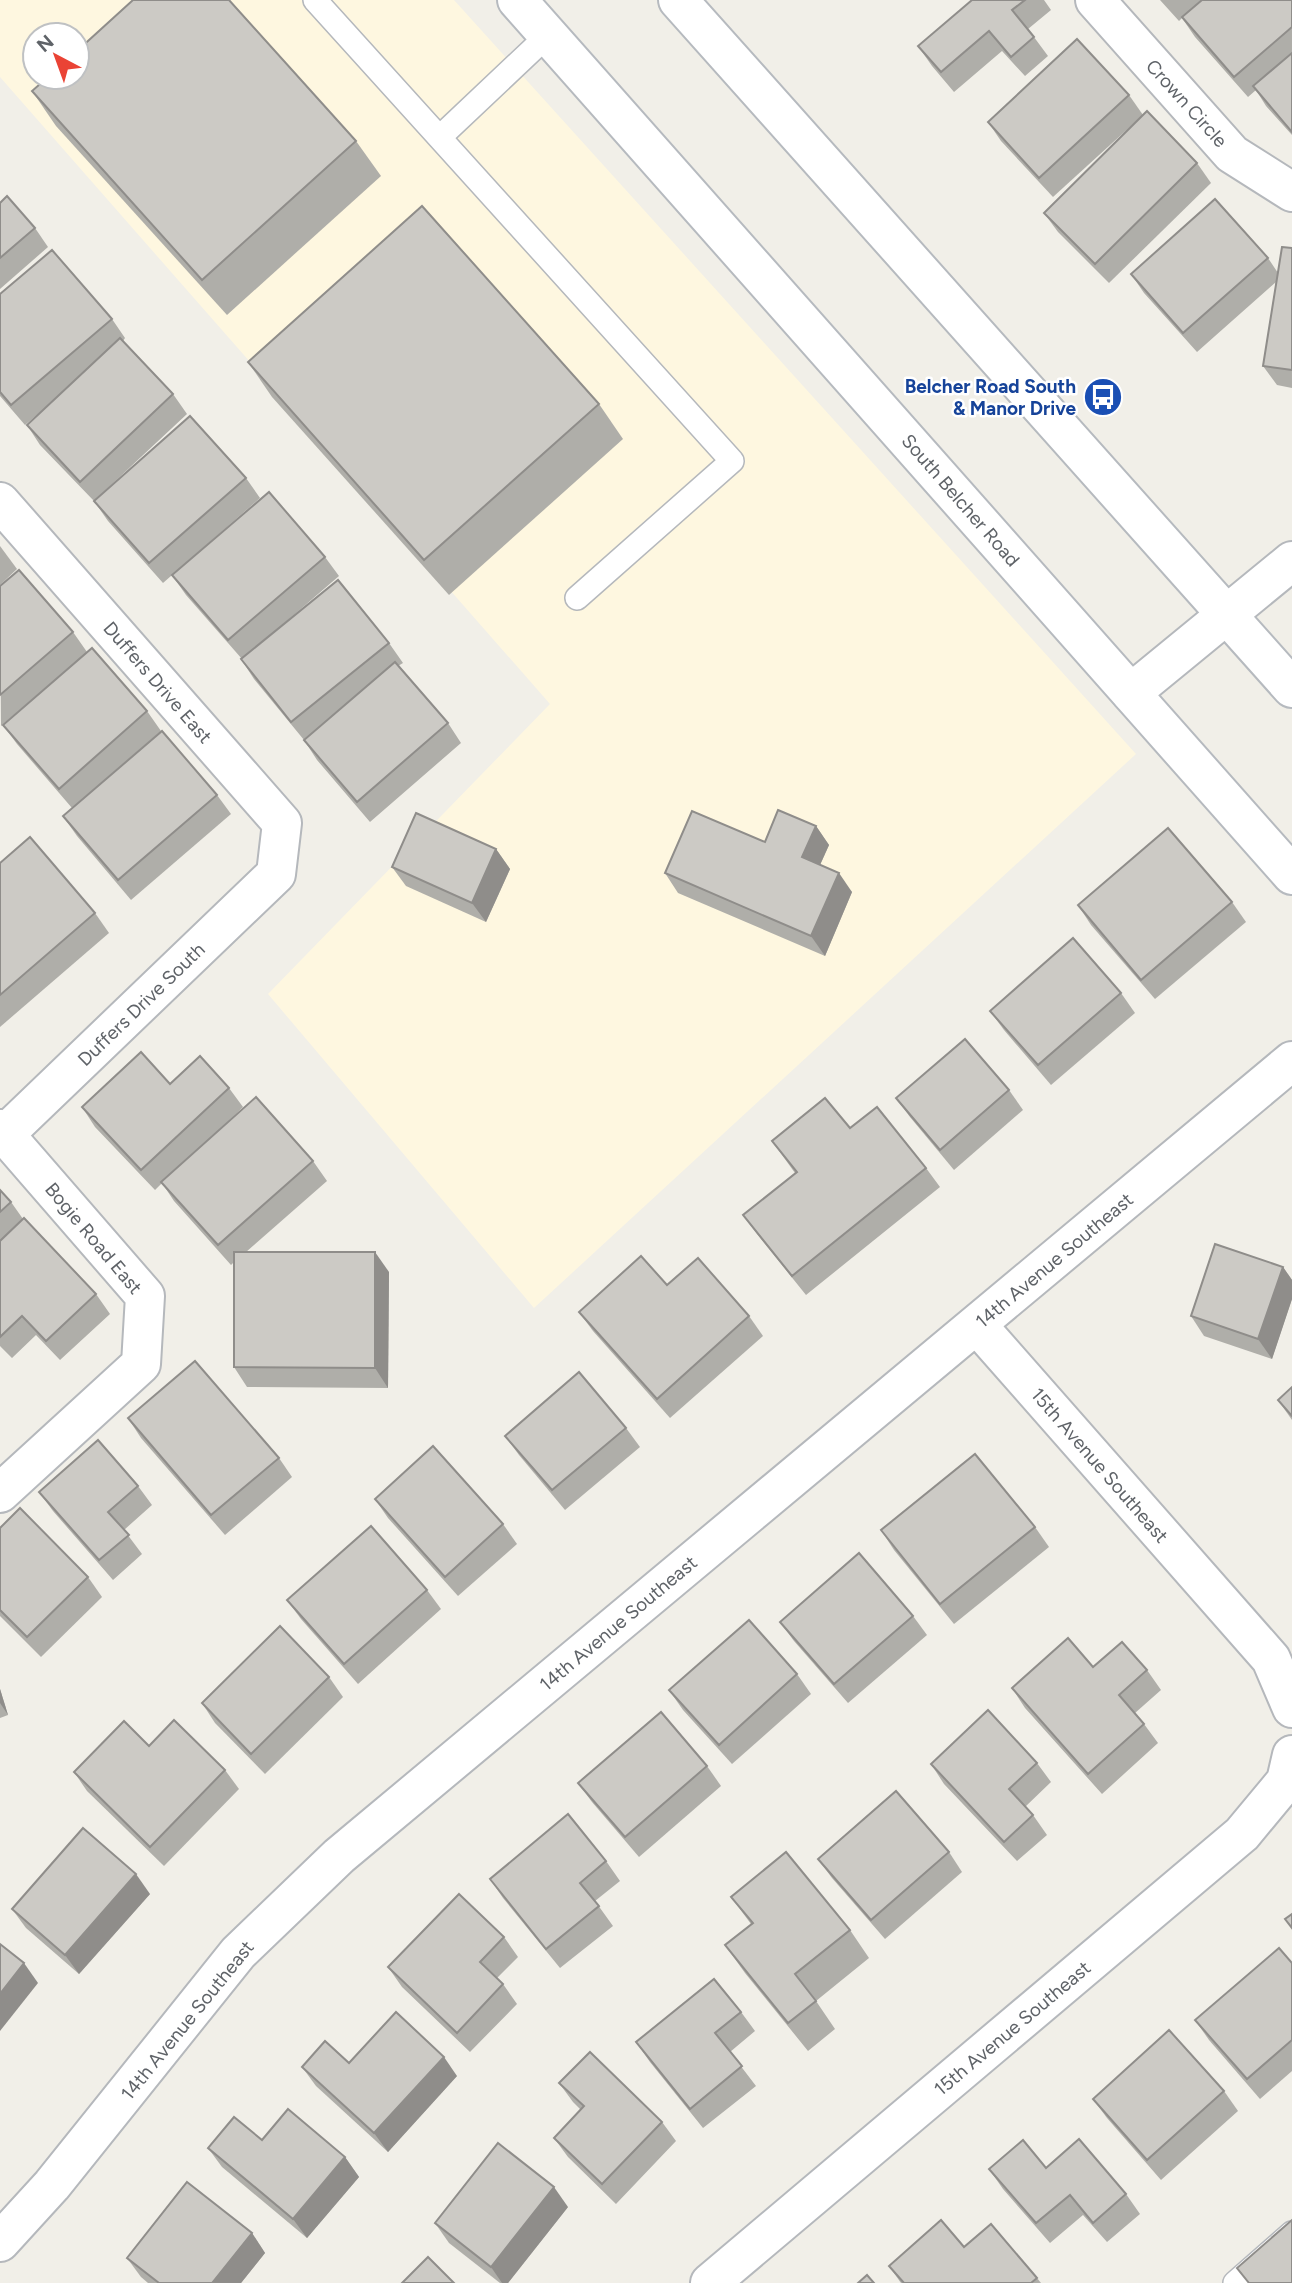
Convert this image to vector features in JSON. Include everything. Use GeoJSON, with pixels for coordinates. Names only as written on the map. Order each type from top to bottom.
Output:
{"type":"FeatureCollection","features":[{"type":"Feature","properties":{"kind":"street","name":"South Belcher Road"},"geometry":{"type":"LineString","coordinates":[[517,0],[1292,875]]}},
{"type":"Feature","properties":{"kind":"street"},"geometry":{"type":"LineString","coordinates":[[678,0],[1292,688]]}},
{"type":"Feature","properties":{"kind":"street","name":"Crown Circle"},"geometry":{"type":"LineString","coordinates":[[1095,0],[1232,154],[1292,192]]}},
{"type":"Feature","properties":{"kind":"street","name":"Duffers Drive East"},"geometry":{"type":"LineString","coordinates":[[0,502],[282,822],[276,874]]}},
{"type":"Feature","properties":{"kind":"street"},"geometry":{"type":"LineString","coordinates":[[1131,693],[1292,561]]}},
{"type":"Feature","properties":{"kind":"street","name":"Duffers Drive South"},"geometry":{"type":"LineString","coordinates":[[2,1132],[276,874]]}},
{"type":"Feature","properties":{"kind":"street","name":"14th Avenue Southeast"},"geometry":{"type":"LineString","coordinates":[[0,2242],[52,2185],[238,1953],[339,1856],[1292,1061]]}},
{"type":"Feature","properties":{"kind":"street","name":"Bogie Road East"},"geometry":{"type":"LineString","coordinates":[[0,1493],[141,1364],[145,1296],[2,1132]]}},
{"type":"Feature","properties":{"kind":"street","name":"15th Avenue Southeast"},"geometry":{"type":"LineString","coordinates":[[976,1325],[1271,1660],[1292,1708]]}},
{"type":"Feature","properties":{"kind":"street","name":"15th Avenue Southeast"},"geometry":{"type":"LineString","coordinates":[[710,2283],[1242,1834],[1286,1781],[1292,1755]]}},
{"type":"Feature","properties":{"kind":"lane"},"geometry":{"type":"LineString","coordinates":[[315,0],[732,461],[577,598]]}},
{"type":"Feature","properties":{"kind":"lane"},"geometry":{"type":"LineString","coordinates":[[440,137],[548,35]]}},
{"type":"Feature","properties":{"kind":"lane"},"geometry":{"type":"LineString","coordinates":[[1235,2283],[1292,2233]]}},
{"type":"Feature","properties":{"kind":"shaded area"},"geometry":{"type":"Polygon","coordinates":[[[0,0],[454,0],[1136,754],[534,1308],[268,994],[550,704],[0,77],[0,0]]]}},
{"type":"Feature","properties":{"kind":"building"},"geometry":{"type":"Polygon","coordinates":[[[133,0],[229,0],[356,141],[202,280],[32,91],[91,91],[91,38],[133,0]]]}},
{"type":"Feature","properties":{"kind":"building"},"geometry":{"type":"Polygon","coordinates":[[[972,0],[1025,0],[1012,10],[1034,37],[1011,57],[989,31],[941,72],[918,46],[972,0]]]}},
{"type":"Feature","properties":{"kind":"building"},"geometry":{"type":"Polygon","coordinates":[[[1202,0],[1292,0],[1292,27],[1234,77],[1182,17],[1202,0]]]}},
{"type":"Feature","properties":{"kind":"building"},"geometry":{"type":"Polygon","coordinates":[[[1077,39],[1129,95],[1039,178],[988,122],[1077,39]]]}},
{"type":"Feature","properties":{"kind":"building"},"geometry":{"type":"Polygon","coordinates":[[[1292,53],[1292,132],[1253,86],[1292,53]]]}},
{"type":"Feature","properties":{"kind":"building"},"geometry":{"type":"Polygon","coordinates":[[[1147,111],[1197,163],[1095,264],[1044,213],[1147,111]]]}},
{"type":"Feature","properties":{"kind":"building"},"geometry":{"type":"Polygon","coordinates":[[[7,196],[35,228],[0,258],[0,203],[7,196]]]}},
{"type":"Feature","properties":{"kind":"building"},"geometry":{"type":"Polygon","coordinates":[[[1215,199],[1268,258],[1183,333],[1131,274],[1215,199]]]}},
{"type":"Feature","properties":{"kind":"building"},"geometry":{"type":"Polygon","coordinates":[[[422,206],[599,404],[424,560],[248,362],[422,206]]]}},
{"type":"Feature","properties":{"kind":"building"},"geometry":{"type":"Polygon","coordinates":[[[1282,247],[1292,248],[1292,370],[1263,366],[1282,247]]]}},
{"type":"Feature","properties":{"kind":"building"},"geometry":{"type":"Polygon","coordinates":[[[52,250],[112,319],[11,405],[0,392],[0,294],[52,250]]]}},
{"type":"Feature","properties":{"kind":"building"},"geometry":{"type":"Polygon","coordinates":[[[120,338],[173,394],[80,482],[27,425],[120,338]]]}},
{"type":"Feature","properties":{"kind":"building"},"geometry":{"type":"Polygon","coordinates":[[[190,416],[246,478],[149,563],[94,501],[190,416]]]}},
{"type":"Feature","properties":{"kind":"building"},"geometry":{"type":"Polygon","coordinates":[[[269,492],[325,557],[228,640],[172,575],[269,492]]]}},
{"type":"Feature","properties":{"kind":"building"},"geometry":{"type":"Polygon","coordinates":[[[19,570],[73,632],[0,695],[0,586],[19,570]]]}},
{"type":"Feature","properties":{"kind":"building"},"geometry":{"type":"Polygon","coordinates":[[[338,580],[389,643],[291,722],[241,659],[338,580]]]}},
{"type":"Feature","properties":{"kind":"building"},"geometry":{"type":"Polygon","coordinates":[[[92,648],[147,711],[59,789],[3,725],[92,648]]]}},
{"type":"Feature","properties":{"kind":"building"},"geometry":{"type":"Polygon","coordinates":[[[395,662],[448,723],[357,802],[304,740],[395,662]]]}},
{"type":"Feature","properties":{"kind":"building"},"geometry":{"type":"Polygon","coordinates":[[[162,731],[217,795],[118,880],[63,816],[162,731]]]}},
{"type":"Feature","properties":{"kind":"building"},"geometry":{"type":"Polygon","coordinates":[[[778,810],[816,826],[802,857],[839,873],[811,936],[665,873],[692,811],[765,842],[778,810]]]}},
{"type":"Feature","properties":{"kind":"building"},"geometry":{"type":"Polygon","coordinates":[[[416,813],[496,849],[472,903],[392,867],[416,813]]]}},
{"type":"Feature","properties":{"kind":"building"},"geometry":{"type":"Polygon","coordinates":[[[1168,828],[1232,902],[1141,980],[1078,905],[1168,828]]]}},
{"type":"Feature","properties":{"kind":"building"},"geometry":{"type":"Polygon","coordinates":[[[30,837],[95,913],[0,995],[0,863],[30,837]]]}},
{"type":"Feature","properties":{"kind":"building"},"geometry":{"type":"Polygon","coordinates":[[[1073,938],[1121,993],[1038,1065],[990,1011],[1073,938]]]}},
{"type":"Feature","properties":{"kind":"building"},"geometry":{"type":"Polygon","coordinates":[[[965,1039],[1009,1090],[940,1150],[896,1098],[965,1039]]]}},
{"type":"Feature","properties":{"kind":"building"},"geometry":{"type":"Polygon","coordinates":[[[141,1052],[170,1084],[200,1056],[229,1088],[141,1170],[82,1107],[141,1052]]]}},
{"type":"Feature","properties":{"kind":"building"},"geometry":{"type":"Polygon","coordinates":[[[256,1097],[313,1161],[218,1245],[161,1182],[256,1097]]]}},
{"type":"Feature","properties":{"kind":"building"},"geometry":{"type":"Polygon","coordinates":[[[825,1098],[850,1128],[877,1107],[926,1168],[792,1276],[743,1215],[797,1172],[772,1141],[825,1098]]]}},
{"type":"Feature","properties":{"kind":"building"},"geometry":{"type":"Polygon","coordinates":[[[0,1190],[11,1202],[0,1212],[0,1190]]]}},
{"type":"Feature","properties":{"kind":"building"},"geometry":{"type":"Polygon","coordinates":[[[24,1218],[96,1294],[46,1341],[22,1316],[0,1337],[0,1241],[24,1218]]]}},
{"type":"Feature","properties":{"kind":"building"},"geometry":{"type":"Polygon","coordinates":[[[1215,1244],[1283,1267],[1258,1339],[1191,1316],[1215,1244]]]}},
{"type":"Feature","properties":{"kind":"building"},"geometry":{"type":"Polygon","coordinates":[[[234,1252],[375,1252],[375,1368],[234,1367],[234,1252]]]}},
{"type":"Feature","properties":{"kind":"building"},"geometry":{"type":"Polygon","coordinates":[[[641,1256],[667,1285],[698,1258],[749,1316],[657,1399],[579,1312],[641,1256]]]}},
{"type":"Feature","properties":{"kind":"building"},"geometry":{"type":"Polygon","coordinates":[[[195,1361],[279,1458],[211,1515],[128,1418],[195,1361]]]}},
{"type":"Feature","properties":{"kind":"building"},"geometry":{"type":"Polygon","coordinates":[[[579,1372],[626,1428],[552,1490],[505,1436],[579,1372]]]}},
{"type":"Feature","properties":{"kind":"building"},"geometry":{"type":"Polygon","coordinates":[[[1292,1387],[1292,1416],[1278,1400],[1292,1387]]]}},
{"type":"Feature","properties":{"kind":"building"},"geometry":{"type":"Polygon","coordinates":[[[98,1440],[138,1486],[108,1512],[129,1535],[99,1560],[39,1492],[98,1440]]]}},
{"type":"Feature","properties":{"kind":"building"},"geometry":{"type":"Polygon","coordinates":[[[433,1446],[503,1524],[445,1577],[375,1499],[433,1446]]]}},
{"type":"Feature","properties":{"kind":"building"},"geometry":{"type":"Polygon","coordinates":[[[975,1454],[1035,1527],[940,1604],[881,1530],[975,1454]]]}},
{"type":"Feature","properties":{"kind":"building"},"geometry":{"type":"Polygon","coordinates":[[[20,1508],[88,1577],[27,1637],[0,1610],[0,1528],[20,1508]]]}},
{"type":"Feature","properties":{"kind":"building"},"geometry":{"type":"Polygon","coordinates":[[[371,1526],[427,1590],[344,1664],[287,1600],[371,1526]]]}},
{"type":"Feature","properties":{"kind":"building"},"geometry":{"type":"Polygon","coordinates":[[[859,1553],[913,1616],[834,1684],[780,1622],[859,1553]]]}},
{"type":"Feature","properties":{"kind":"building"},"geometry":{"type":"Polygon","coordinates":[[[749,1620],[797,1674],[719,1745],[669,1690],[749,1620]]]}},
{"type":"Feature","properties":{"kind":"building"},"geometry":{"type":"Polygon","coordinates":[[[280,1626],[329,1677],[251,1754],[202,1703],[280,1626]]]}},
{"type":"Feature","properties":{"kind":"building"},"geometry":{"type":"Polygon","coordinates":[[[1068,1638],[1093,1667],[1122,1642],[1147,1670],[1119,1695],[1144,1724],[1088,1774],[1012,1688],[1068,1638]]]}},
{"type":"Feature","properties":{"kind":"building"},"geometry":{"type":"Polygon","coordinates":[[[988,1710],[1037,1763],[1009,1789],[1033,1815],[1004,1842],[931,1764],[988,1710]]]}},
{"type":"Feature","properties":{"kind":"building"},"geometry":{"type":"Polygon","coordinates":[[[661,1712],[707,1766],[625,1837],[578,1783],[661,1712]]]}},
{"type":"Feature","properties":{"kind":"building"},"geometry":{"type":"Polygon","coordinates":[[[174,1720],[225,1770],[150,1847],[74,1772],[124,1721],[149,1746],[174,1720]]]}},
{"type":"Feature","properties":{"kind":"building"},"geometry":{"type":"Polygon","coordinates":[[[896,1791],[949,1852],[871,1920],[818,1859],[896,1791]]]}},
{"type":"Feature","properties":{"kind":"building"},"geometry":{"type":"Polygon","coordinates":[[[568,1814],[606,1861],[580,1883],[599,1906],[546,1949],[490,1879],[568,1814]]]}},
{"type":"Feature","properties":{"kind":"building"},"geometry":{"type":"Polygon","coordinates":[[[83,1828],[136,1874],[65,1955],[12,1909],[83,1828]]]}},
{"type":"Feature","properties":{"kind":"building"},"geometry":{"type":"Polygon","coordinates":[[[786,1852],[850,1930],[795,1974],[816,2001],[788,2023],[725,1945],[753,1923],[731,1897],[786,1852]]]}},
{"type":"Feature","properties":{"kind":"building"},"geometry":{"type":"Polygon","coordinates":[[[459,1894],[504,1937],[480,1962],[503,1984],[457,2033],[388,1967],[459,1894]]]}},
{"type":"Feature","properties":{"kind":"building"},"geometry":{"type":"Polygon","coordinates":[[[1292,1914],[1292,1928],[1285,1919],[1292,1914]]]}},
{"type":"Feature","properties":{"kind":"building"},"geometry":{"type":"Polygon","coordinates":[[[0,1944],[24,1963],[0,1994],[0,1944]]]}},
{"type":"Feature","properties":{"kind":"building"},"geometry":{"type":"Polygon","coordinates":[[[1279,1948],[1292,1963],[1292,2040],[1247,2079],[1195,2020],[1279,1948]]]}},
{"type":"Feature","properties":{"kind":"building"},"geometry":{"type":"Polygon","coordinates":[[[714,1979],[741,2012],[715,2033],[742,2066],[690,2109],[636,2042],[714,1979]]]}},
{"type":"Feature","properties":{"kind":"building"},"geometry":{"type":"Polygon","coordinates":[[[396,2012],[444,2057],[374,2133],[302,2067],[325,2041],[349,2063],[396,2012]]]}},
{"type":"Feature","properties":{"kind":"building"},"geometry":{"type":"Polygon","coordinates":[[[1169,2030],[1224,2091],[1147,2160],[1093,2099],[1169,2030]]]}},
{"type":"Feature","properties":{"kind":"building"},"geometry":{"type":"Polygon","coordinates":[[[590,2052],[662,2122],[602,2184],[554,2138],[584,2106],[559,2083],[590,2052]]]}},
{"type":"Feature","properties":{"kind":"building"},"geometry":{"type":"Polygon","coordinates":[[[288,2109],[345,2157],[293,2219],[208,2148],[234,2117],[262,2140],[288,2109]]]}},
{"type":"Feature","properties":{"kind":"building"},"geometry":{"type":"Polygon","coordinates":[[[1079,2139],[1126,2194],[1093,2223],[1070,2195],[1036,2223],[989,2169],[1023,2140],[1046,2168],[1079,2139]]]}},
{"type":"Feature","properties":{"kind":"building"},"geometry":{"type":"Polygon","coordinates":[[[498,2143],[554,2187],[491,2267],[435,2223],[498,2143]]]}},
{"type":"Feature","properties":{"kind":"building"},"geometry":{"type":"Polygon","coordinates":[[[187,2182],[252,2233],[212,2283],[159,2283],[127,2258],[187,2182]]]}},
{"type":"Feature","properties":{"kind":"building"},"geometry":{"type":"Polygon","coordinates":[[[941,2220],[964,2247],[991,2224],[1037,2278],[1031,2283],[904,2283],[889,2266],[941,2220]]]}},
{"type":"Feature","properties":{"kind":"building"},"geometry":{"type":"Polygon","coordinates":[[[1292,2220],[1292,2283],[1249,2283],[1237,2268],[1292,2220]]]}},
{"type":"Feature","properties":{"kind":"building"},"geometry":{"type":"Polygon","coordinates":[[[428,2257],[454,2283],[402,2283],[428,2257]]]}},
{"type":"Feature","properties":{"kind":"building"},"geometry":{"type":"Polygon","coordinates":[[[867,2275],[874,2283],[858,2283],[867,2275]]]}},
{"type":"Feature","properties":{"kind":"place","name":"Belcher Road South & Manor Drive"},"geometry":{"type":"Point","coordinates":[1103,397]}}]}
